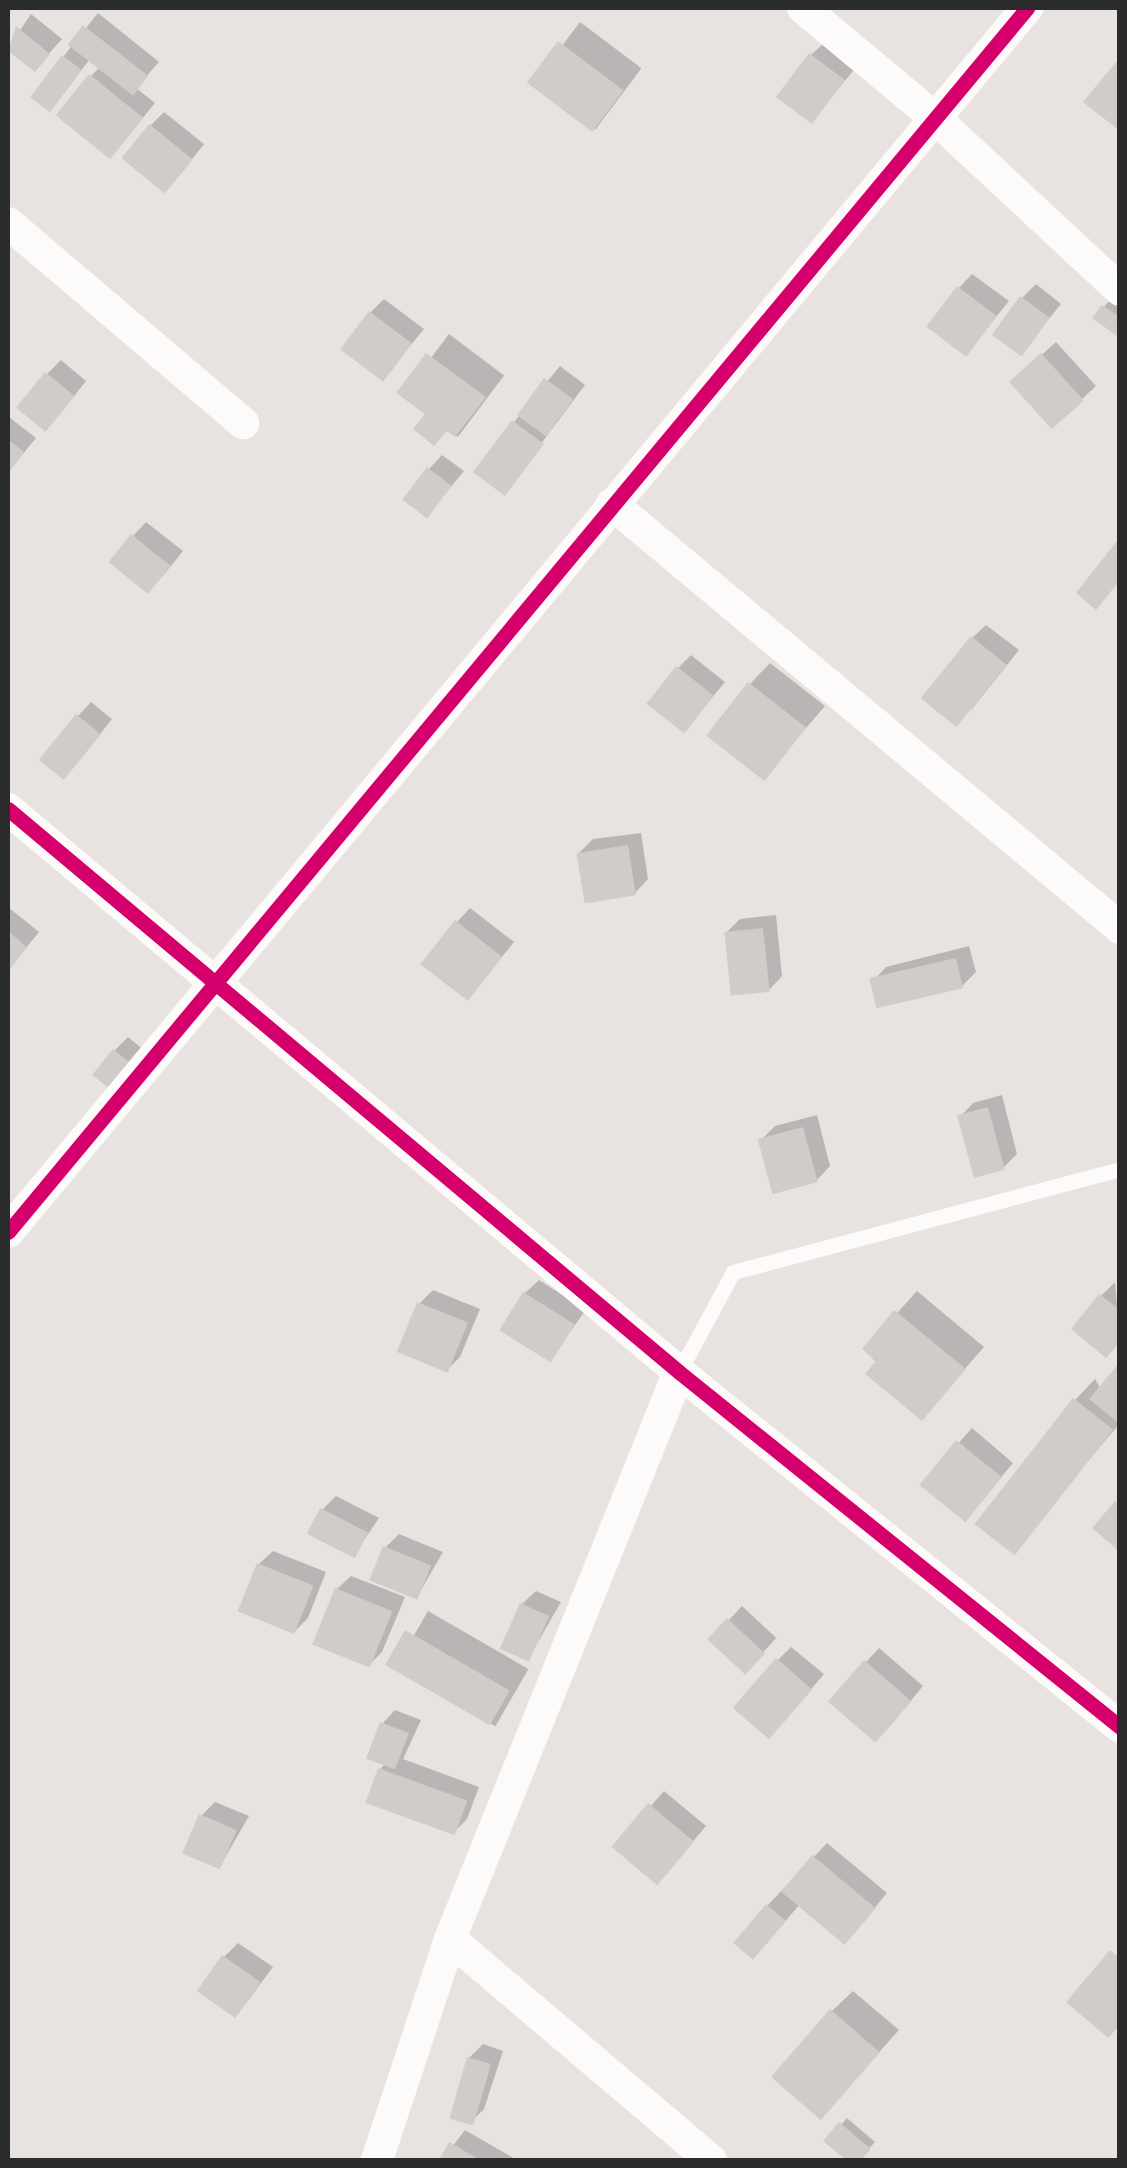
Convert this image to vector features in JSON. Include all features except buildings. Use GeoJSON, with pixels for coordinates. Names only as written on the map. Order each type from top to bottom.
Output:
{"type":"FeatureCollection","features":[{"type":"Feature","properties":{"kind":"street"},"geometry":{"type":"LineString","coordinates":[[804,8],[936,119],[1120,290]]}},
{"type":"Feature","properties":{"kind":"street"},"geometry":{"type":"LineString","coordinates":[[8,1232],[1027,8]]}},
{"type":"Feature","properties":{"kind":"street"},"geometry":{"type":"LineString","coordinates":[[8,223],[242,422]]}},
{"type":"Feature","properties":{"kind":"street"},"geometry":{"type":"LineString","coordinates":[[612,504],[1120,928]]}},
{"type":"Feature","properties":{"kind":"street"},"geometry":{"type":"LineString","coordinates":[[8,809],[679,1372],[1120,1726]]}},
{"type":"Feature","properties":{"kind":"street"},"geometry":{"type":"LineString","coordinates":[[378,2160],[450,1940],[679,1372]]}},
{"type":"Feature","properties":{"kind":"street"},"geometry":{"type":"LineString","coordinates":[[450,1940],[711,2160]]}},
{"type":"Feature","properties":{"kind":"lane"},"geometry":{"type":"LineString","coordinates":[[679,1372],[733,1272],[1118,1170]]}},
{"type":"Feature","properties":{"kind":"cycle path"},"geometry":{"type":"LineString","coordinates":[[8,1232],[1027,8]]}},
{"type":"Feature","properties":{"kind":"cycle path"},"geometry":{"type":"LineString","coordinates":[[8,809],[679,1372],[1120,1727]]}}]}
